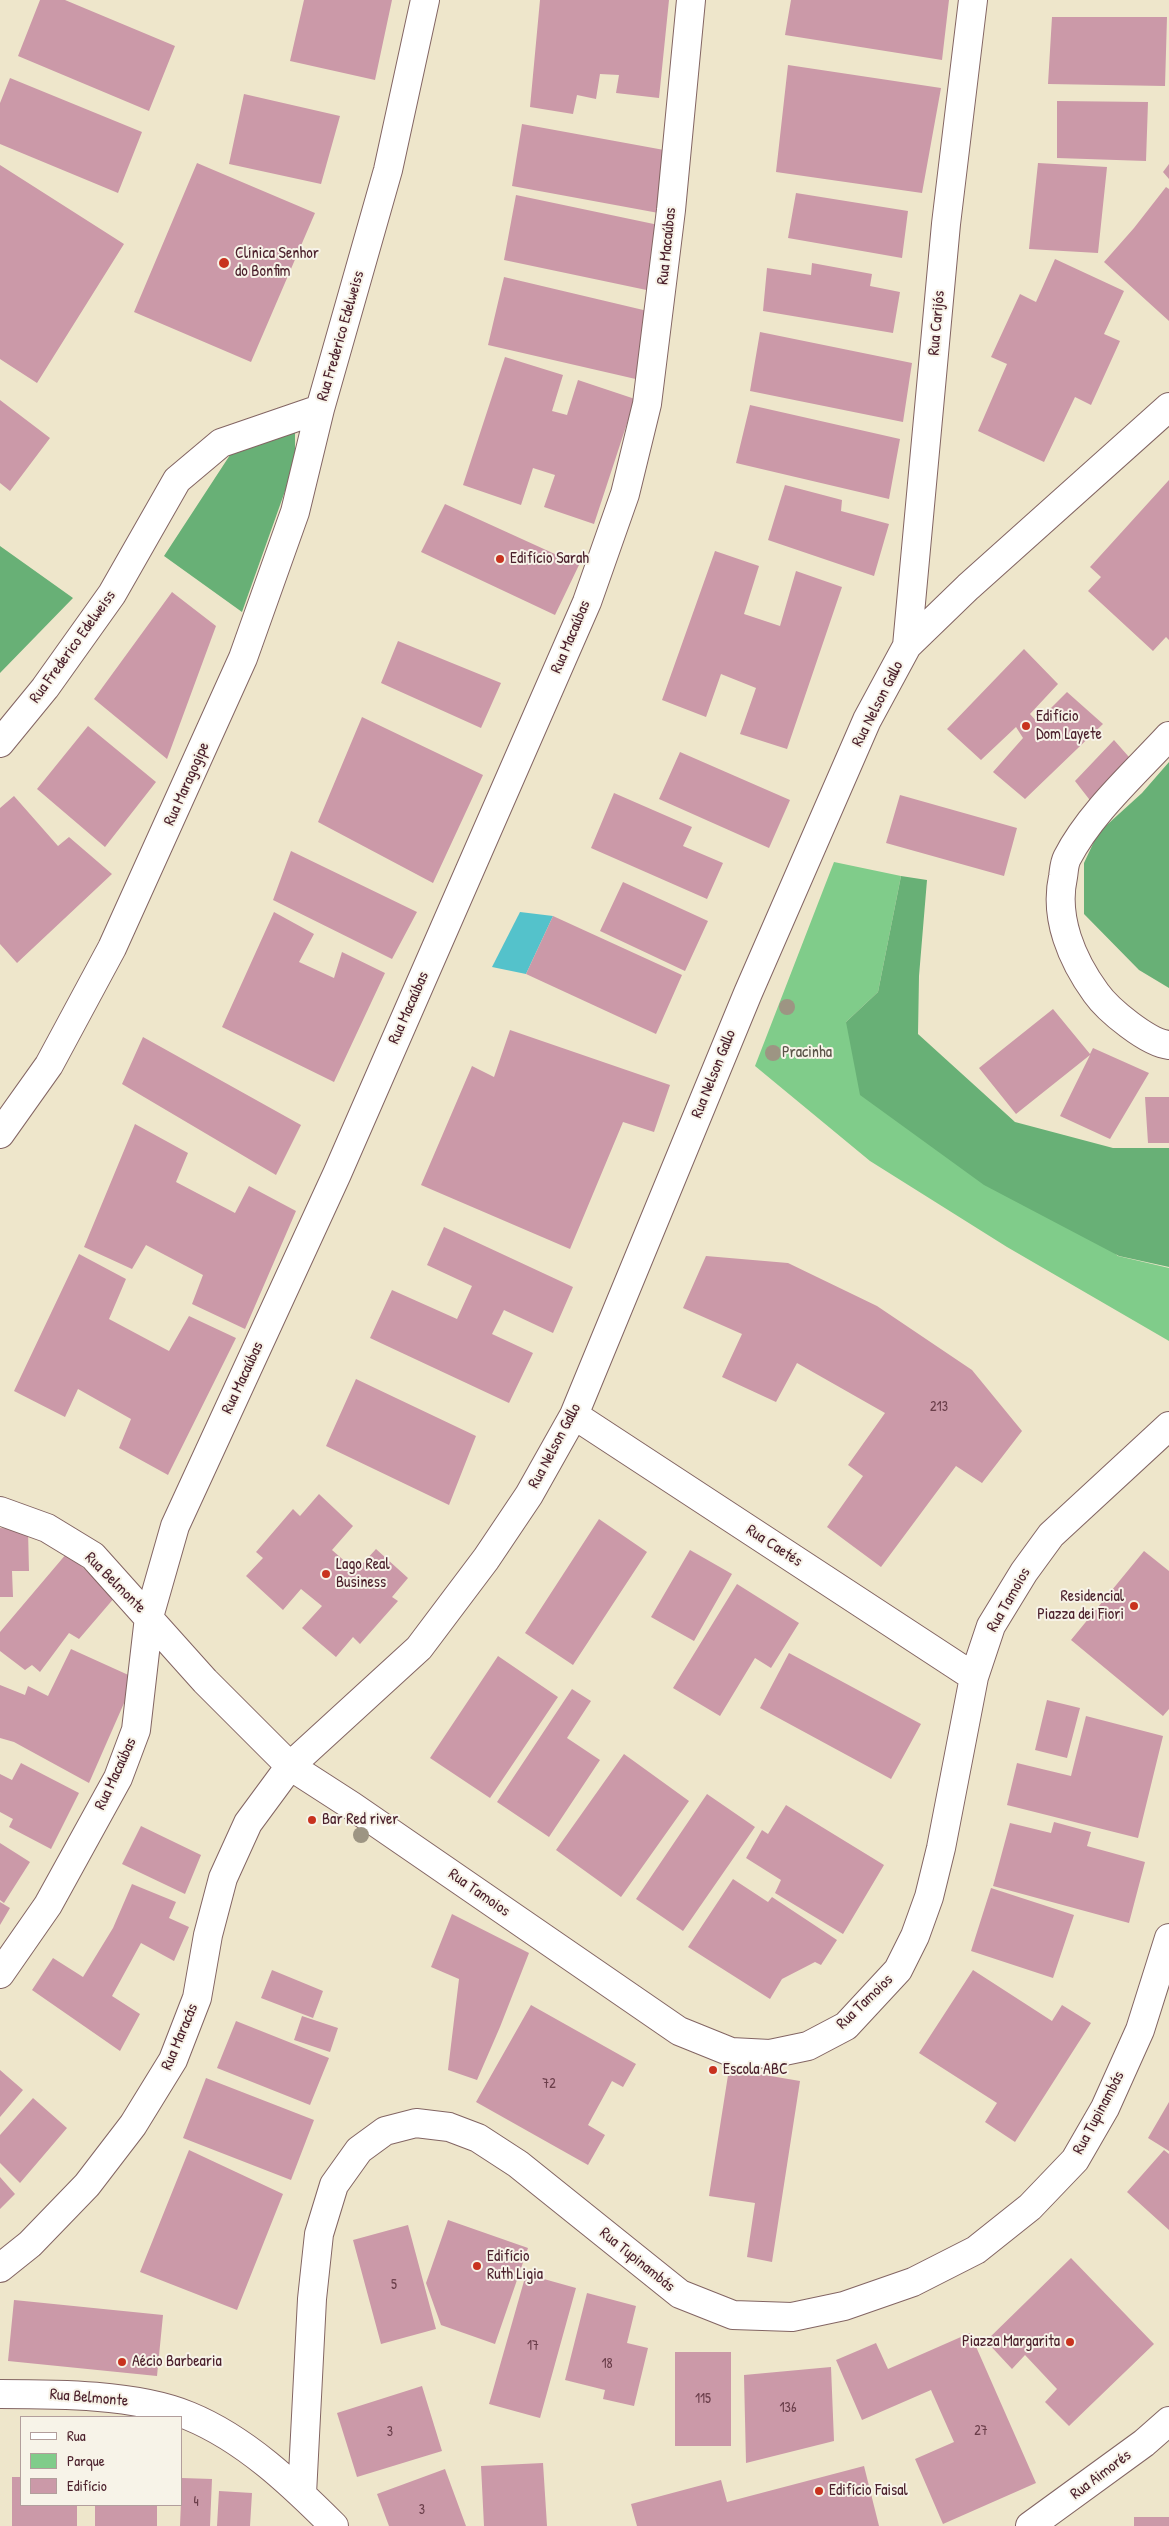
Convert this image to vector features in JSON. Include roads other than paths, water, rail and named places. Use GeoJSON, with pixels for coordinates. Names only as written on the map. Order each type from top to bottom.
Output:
{"type":"FeatureCollection","features":[{"type":"Feature","properties":{"kind":"street","name":"Rua Frederico Edelweiss"},"geometry":{"type":"LineString","coordinates":[[0,743],[45,688],[112,594],[178,480],[221,443],[320,410],[388,170],[425,0]]}},
{"type":"Feature","properties":{"kind":"street","name":"Rua Macaúbas"},"geometry":{"type":"LineString","coordinates":[[0,1974],[48,1905],[118,1778],[136,1730],[149,1617],[175,1526],[336,1174],[587,602],[625,494],[647,404],[652,366],[671,210],[690,0]]}},
{"type":"Feature","properties":{"kind":"street","name":"Rua Carijós"},"geometry":{"type":"LineString","coordinates":[[907,646],[946,224],[974,0]]}},
{"type":"Feature","properties":{"kind":"street","name":"Rua Nelson Gallo"},"geometry":{"type":"LineString","coordinates":[[290,1766],[420,1648],[486,1559],[529,1495],[574,1415],[748,993],[867,720],[907,646],[968,587],[1167,408]]}},
{"type":"Feature","properties":{"kind":"street","name":"Rua Maragogipe"},"geometry":{"type":"LineString","coordinates":[[0,1134],[49,1065],[112,948],[174,815],[243,658],[292,521],[320,410]]}},
{"type":"Feature","properties":{"kind":"street"},"geometry":{"type":"LineString","coordinates":[[1169,736],[1088,825],[1066,860],[1059,897],[1066,934],[1081,972],[1104,1005],[1131,1027],[1169,1045]]}},
{"type":"Feature","properties":{"kind":"street","name":"Rua Caetés"},"geometry":{"type":"LineString","coordinates":[[574,1415],[974,1677]]}},
{"type":"Feature","properties":{"kind":"street","name":"Rua Tamoios"},"geometry":{"type":"LineString","coordinates":[[149,1617],[205,1681],[290,1766],[352,1806],[679,2031],[731,2052],[770,2054],[808,2046],[846,2026],[898,1970],[915,1936],[928,1897],[941,1848],[974,1677],[991,1626],[1024,1572],[1051,1535],[1169,1426]]}},
{"type":"Feature","properties":{"kind":"street","name":"Rua Belmonte"},"geometry":{"type":"LineString","coordinates":[[0,1511],[47,1528],[93,1556],[149,1617]]}},
{"type":"Feature","properties":{"kind":"street","name":"Rua Maracás"},"geometry":{"type":"LineString","coordinates":[[0,2268],[30,2244],[87,2185],[133,2126],[173,2060],[197,1998],[208,1935],[223,1878],[248,1823],[290,1766]]}},
{"type":"Feature","properties":{"kind":"street","name":"Rua Tupinambás"},"geometry":{"type":"LineString","coordinates":[[302,2494],[312,2299],[319,2234],[334,2185],[358,2150],[385,2131],[416,2123],[449,2127],[478,2138],[518,2164],[680,2294],[733,2315],[792,2316],[844,2306],[914,2282],[976,2250],[1030,2207],[1075,2160],[1105,2108],[1140,2030],[1169,1938]]}},
{"type":"Feature","properties":{"kind":"street","name":"Rua Belmonte"},"geometry":{"type":"LineString","coordinates":[[0,2394],[66,2394],[157,2406],[188,2415],[222,2432],[302,2494],[334,2526]]}},
{"type":"Feature","properties":{"kind":"street","name":"Rua Aimorés"},"geometry":{"type":"LineString","coordinates":[[1030,2526],[1137,2448],[1169,2421]]}},
{"type":"Feature","properties":{"kind":"street","name":"Rua Belmonte"},"geometry":{"type":"LineString","coordinates":[[302,2494],[327,2526]]}},
{"type":"Feature","properties":{"kind":"water"},"geometry":{"type":"Polygon","coordinates":[[[520,912],[553,916],[526,974],[492,967],[520,912]]]}},
{"type":"Feature","properties":{"kind":"place","name":"Clínica Senhor do Bonfim"},"geometry":{"type":"Point","coordinates":[224,263]}},
{"type":"Feature","properties":{"kind":"place","name":"Edifício Sarah"},"geometry":{"type":"Point","coordinates":[500,559]}},
{"type":"Feature","properties":{"kind":"place","name":"Edifício Dom Layete"},"geometry":{"type":"Point","coordinates":[1026,726]}},
{"type":"Feature","properties":{"kind":"place","name":"Lago Real Business"},"geometry":{"type":"Point","coordinates":[326,1574]}},
{"type":"Feature","properties":{"kind":"place","name":"Residencial Piazza dei Fiori"},"geometry":{"type":"Point","coordinates":[1134,1606]}},
{"type":"Feature","properties":{"kind":"place","name":"Bar Red river"},"geometry":{"type":"Point","coordinates":[312,1820]}},
{"type":"Feature","properties":{"kind":"place","name":"Escola ABC"},"geometry":{"type":"Point","coordinates":[713,2070]}},
{"type":"Feature","properties":{"kind":"place","name":"Edifício Ruth Ligia"},"geometry":{"type":"Point","coordinates":[477,2266]}},
{"type":"Feature","properties":{"kind":"place","name":"Piazza Margarita"},"geometry":{"type":"Point","coordinates":[1070,2342]}},
{"type":"Feature","properties":{"kind":"place","name":"Aécio Barbearia"},"geometry":{"type":"Point","coordinates":[122,2362]}},
{"type":"Feature","properties":{"kind":"place","name":"Edifício Faisal"},"geometry":{"type":"Point","coordinates":[819,2491]}},
{"type":"Feature","properties":{"kind":"park label","name":"Pracinha"},"geometry":{"type":"Point","coordinates":[807,1053]}}]}
